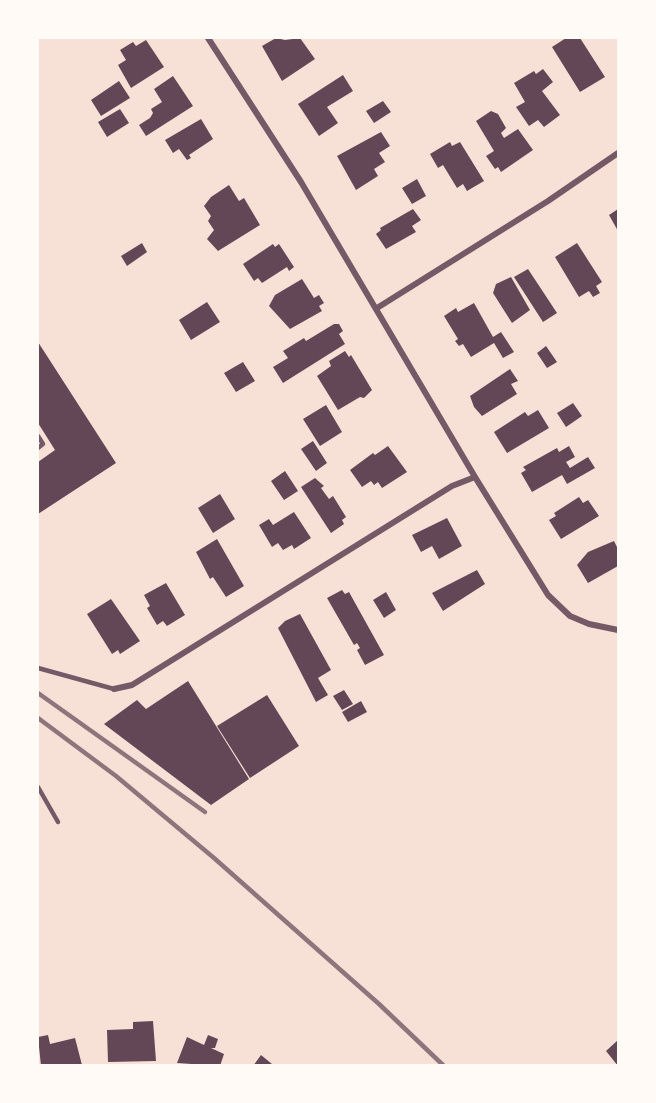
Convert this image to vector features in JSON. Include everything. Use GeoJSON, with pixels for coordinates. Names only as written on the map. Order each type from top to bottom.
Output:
{"type":"FeatureCollection","features":[{"type":"Feature","properties":{"kind":"street"},"geometry":{"type":"LineString","coordinates":[[208,38],[301,182],[475,477],[548,595],[570,616],[589,624],[618,630]]}},
{"type":"Feature","properties":{"kind":"street"},"geometry":{"type":"LineString","coordinates":[[377,308],[548,201],[618,153]]}},
{"type":"Feature","properties":{"kind":"street"},"geometry":{"type":"LineString","coordinates":[[114,689],[132,685],[452,486],[475,477]]}},
{"type":"Feature","properties":{"kind":"lane"},"geometry":{"type":"LineString","coordinates":[[38,436],[43,444],[38,448]]}},
{"type":"Feature","properties":{"kind":"lane"},"geometry":{"type":"LineString","coordinates":[[38,668],[114,689]]}},
{"type":"Feature","properties":{"kind":"lane"},"geometry":{"type":"LineString","coordinates":[[38,787],[58,822]]}},
{"type":"Feature","properties":{"kind":"building"},"geometry":{"type":"Polygon","coordinates":[[[276,38],[285,40],[300,38],[315,59],[282,81],[262,46],[276,38]]]}},
{"type":"Feature","properties":{"kind":"building"},"geometry":{"type":"Polygon","coordinates":[[[566,38],[580,38],[605,77],[580,92],[552,47],[566,38]]]}},
{"type":"Feature","properties":{"kind":"building"},"geometry":{"type":"Polygon","coordinates":[[[146,40],[164,67],[131,88],[118,65],[126,60],[120,50],[133,42],[136,46],[146,40]]]}},
{"type":"Feature","properties":{"kind":"building"},"geometry":{"type":"Polygon","coordinates":[[[543,69],[553,82],[542,91],[560,115],[544,127],[538,120],[529,126],[516,107],[525,102],[514,83],[534,71],[536,74],[543,69]]]}},
{"type":"Feature","properties":{"kind":"building"},"geometry":{"type":"Polygon","coordinates":[[[343,75],[353,91],[327,107],[338,123],[319,136],[298,104],[343,75]]]}},
{"type":"Feature","properties":{"kind":"building"},"geometry":{"type":"Polygon","coordinates":[[[173,76],[193,106],[146,136],[139,125],[150,118],[153,113],[151,109],[162,102],[154,89],[173,76]]]}},
{"type":"Feature","properties":{"kind":"building"},"geometry":{"type":"Polygon","coordinates":[[[119,81],[130,98],[101,116],[91,100],[119,81]]]}},
{"type":"Feature","properties":{"kind":"building"},"geometry":{"type":"Polygon","coordinates":[[[383,101],[391,112],[374,123],[366,111],[383,101]]]}},
{"type":"Feature","properties":{"kind":"building"},"geometry":{"type":"Polygon","coordinates":[[[120,109],[129,123],[107,137],[98,122],[120,109]]]}},
{"type":"Feature","properties":{"kind":"building"},"geometry":{"type":"Polygon","coordinates":[[[491,111],[498,114],[506,128],[501,133],[504,138],[518,129],[533,150],[501,172],[498,167],[495,169],[486,156],[494,151],[476,121],[491,111]]]}},
{"type":"Feature","properties":{"kind":"building"},"geometry":{"type":"Polygon","coordinates":[[[201,119],[213,139],[189,155],[191,158],[187,160],[179,149],[173,153],[165,140],[201,119]]]}},
{"type":"Feature","properties":{"kind":"building"},"geometry":{"type":"Polygon","coordinates":[[[381,132],[390,146],[379,153],[385,162],[374,169],[378,176],[356,190],[337,156],[381,132]]]}},
{"type":"Feature","properties":{"kind":"building"},"geometry":{"type":"Polygon","coordinates":[[[450,142],[452,146],[460,142],[484,181],[467,191],[463,184],[457,188],[443,165],[438,168],[430,154],[450,142]]]}},
{"type":"Feature","properties":{"kind":"building"},"geometry":{"type":"Polygon","coordinates":[[[417,179],[426,196],[412,204],[402,188],[417,179]]]}},
{"type":"Feature","properties":{"kind":"building"},"geometry":{"type":"Polygon","coordinates":[[[229,185],[239,201],[244,198],[260,225],[218,251],[207,239],[214,230],[208,221],[211,216],[204,206],[211,197],[229,185]]]}},
{"type":"Feature","properties":{"kind":"building"},"geometry":{"type":"Polygon","coordinates":[[[413,209],[421,220],[412,226],[416,232],[386,249],[376,234],[381,230],[380,228],[413,209]]]}},
{"type":"Feature","properties":{"kind":"building"},"geometry":{"type":"Polygon","coordinates":[[[618,209],[618,231],[609,215],[618,209]]]}},
{"type":"Feature","properties":{"kind":"building"},"geometry":{"type":"Polygon","coordinates":[[[142,243],[147,252],[127,266],[121,256],[142,243]]]}},
{"type":"Feature","properties":{"kind":"building"},"geometry":{"type":"Polygon","coordinates":[[[577,243],[602,282],[596,286],[600,293],[593,297],[589,291],[579,297],[555,257],[577,243]]]}},
{"type":"Feature","properties":{"kind":"building"},"geometry":{"type":"Polygon","coordinates":[[[273,244],[275,247],[279,244],[294,267],[289,271],[287,267],[262,283],[258,278],[254,281],[243,264],[273,244]]]}},
{"type":"Feature","properties":{"kind":"building"},"geometry":{"type":"Polygon","coordinates":[[[528,269],[557,313],[543,322],[514,277],[528,269]]]}},
{"type":"Feature","properties":{"kind":"building"},"geometry":{"type":"Polygon","coordinates":[[[511,277],[530,310],[512,323],[493,293],[496,284],[511,277]]]}},
{"type":"Feature","properties":{"kind":"building"},"geometry":{"type":"Polygon","coordinates":[[[302,279],[314,298],[319,295],[324,303],[319,306],[322,311],[290,329],[269,306],[275,295],[302,279]]]}},
{"type":"Feature","properties":{"kind":"building"},"geometry":{"type":"Polygon","coordinates":[[[207,302],[220,322],[191,340],[179,320],[207,302]]]}},
{"type":"Feature","properties":{"kind":"building"},"geometry":{"type":"Polygon","coordinates":[[[474,303],[493,337],[501,332],[514,352],[503,358],[494,343],[471,357],[463,344],[459,346],[455,341],[458,339],[444,316],[456,308],[458,312],[474,303]]]}},
{"type":"Feature","properties":{"kind":"building"},"geometry":{"type":"Polygon","coordinates":[[[334,324],[339,324],[343,331],[339,334],[345,344],[283,383],[273,367],[288,358],[283,351],[304,338],[306,341],[334,324]]]}},
{"type":"Feature","properties":{"kind":"building"},"geometry":{"type":"Polygon","coordinates":[[[38,342],[116,463],[38,514],[38,462],[55,450],[38,423],[38,342]]]}},
{"type":"Feature","properties":{"kind":"building"},"geometry":{"type":"Polygon","coordinates":[[[546,346],[557,362],[547,368],[537,353],[546,346]]]}},
{"type":"Feature","properties":{"kind":"building"},"geometry":{"type":"Polygon","coordinates":[[[345,351],[349,357],[351,355],[372,390],[364,398],[360,397],[338,410],[317,376],[331,366],[329,361],[345,351]]]}},
{"type":"Feature","properties":{"kind":"building"},"geometry":{"type":"Polygon","coordinates":[[[243,362],[255,381],[236,392],[224,373],[243,362]]]}},
{"type":"Feature","properties":{"kind":"building"},"geometry":{"type":"Polygon","coordinates":[[[510,369],[518,381],[511,384],[517,394],[482,416],[474,407],[470,396],[510,369]]]}},
{"type":"Feature","properties":{"kind":"building"},"geometry":{"type":"Polygon","coordinates":[[[573,403],[582,416],[566,427],[557,413],[573,403]]]}},
{"type":"Feature","properties":{"kind":"building"},"geometry":{"type":"Polygon","coordinates":[[[326,405],[342,432],[320,446],[303,419],[326,405]]]}},
{"type":"Feature","properties":{"kind":"building"},"geometry":{"type":"Polygon","coordinates":[[[538,410],[549,428],[507,453],[494,432],[525,412],[528,416],[538,410]]]}},
{"type":"Feature","properties":{"kind":"building"},"geometry":{"type":"Polygon","coordinates":[[[313,441],[327,463],[316,471],[301,449],[313,441]]]}},
{"type":"Feature","properties":{"kind":"building"},"geometry":{"type":"Polygon","coordinates":[[[388,446],[407,472],[382,488],[378,482],[374,485],[371,481],[362,487],[350,470],[373,453],[375,455],[388,446]]]}},
{"type":"Feature","properties":{"kind":"building"},"geometry":{"type":"Polygon","coordinates":[[[569,446],[575,457],[566,462],[570,468],[588,457],[595,468],[567,484],[562,475],[532,492],[521,473],[526,470],[523,467],[557,448],[559,452],[569,446]]]}},
{"type":"Feature","properties":{"kind":"building"},"geometry":{"type":"Polygon","coordinates":[[[285,471],[298,491],[284,500],[271,481],[285,471]]]}},
{"type":"Feature","properties":{"kind":"building"},"geometry":{"type":"Polygon","coordinates":[[[315,478],[324,486],[321,488],[329,499],[333,496],[346,517],[342,520],[344,524],[331,533],[301,487],[315,478]]]}},
{"type":"Feature","properties":{"kind":"building"},"geometry":{"type":"Polygon","coordinates":[[[220,494],[235,519],[213,533],[198,508],[220,494]]]}},
{"type":"Feature","properties":{"kind":"building"},"geometry":{"type":"Polygon","coordinates":[[[579,497],[583,503],[588,500],[599,516],[561,539],[549,520],[556,516],[554,513],[579,497]]]}},
{"type":"Feature","properties":{"kind":"building"},"geometry":{"type":"Polygon","coordinates":[[[294,512],[311,538],[294,549],[292,545],[283,550],[278,543],[272,547],[259,525],[269,519],[273,525],[294,512]]]}},
{"type":"Feature","properties":{"kind":"building"},"geometry":{"type":"Polygon","coordinates":[[[447,518],[462,546],[439,559],[432,546],[421,552],[412,535],[447,518]]]}},
{"type":"Feature","properties":{"kind":"building"},"geometry":{"type":"Polygon","coordinates":[[[217,539],[244,586],[226,597],[213,577],[210,579],[196,552],[217,539]]]}},
{"type":"Feature","properties":{"kind":"building"},"geometry":{"type":"Polygon","coordinates":[[[614,541],[618,549],[618,566],[588,583],[577,565],[588,552],[614,541]]]}},
{"type":"Feature","properties":{"kind":"building"},"geometry":{"type":"Polygon","coordinates":[[[477,570],[485,584],[443,611],[432,593],[477,570]]]}},
{"type":"Feature","properties":{"kind":"building"},"geometry":{"type":"Polygon","coordinates":[[[166,583],[185,615],[167,626],[163,621],[157,625],[147,608],[150,606],[144,595],[166,583]]]}},
{"type":"Feature","properties":{"kind":"building"},"geometry":{"type":"Polygon","coordinates":[[[342,590],[345,594],[349,592],[384,655],[365,665],[357,650],[360,648],[357,643],[354,645],[327,598],[342,590]]]}},
{"type":"Feature","properties":{"kind":"building"},"geometry":{"type":"Polygon","coordinates":[[[386,592],[396,610],[384,618],[373,600],[386,592]]]}},
{"type":"Feature","properties":{"kind":"building"},"geometry":{"type":"Polygon","coordinates":[[[111,599],[140,641],[120,654],[118,650],[112,654],[87,614],[111,599]]]}},
{"type":"Feature","properties":{"kind":"building"},"geometry":{"type":"Polygon","coordinates":[[[300,614],[331,670],[318,678],[328,695],[316,702],[278,628],[285,621],[300,614]]]}},
{"type":"Feature","properties":{"kind":"building"},"geometry":{"type":"Polygon","coordinates":[[[188,681],[249,779],[211,805],[104,724],[137,700],[146,709],[188,681]]]}},
{"type":"Feature","properties":{"kind":"building"},"geometry":{"type":"Polygon","coordinates":[[[344,690],[353,704],[342,710],[333,696],[344,690]]]}},
{"type":"Feature","properties":{"kind":"building"},"geometry":{"type":"Polygon","coordinates":[[[267,695],[299,746],[250,778],[217,726],[267,695]]]}},
{"type":"Feature","properties":{"kind":"building"},"geometry":{"type":"Polygon","coordinates":[[[361,701],[367,712],[348,722],[342,712],[361,701]]]}},
{"type":"Feature","properties":{"kind":"building"},"geometry":{"type":"Polygon","coordinates":[[[153,1021],[156,1061],[108,1062],[107,1030],[133,1029],[133,1022],[153,1021]]]}},
{"type":"Feature","properties":{"kind":"building"},"geometry":{"type":"Polygon","coordinates":[[[48,1035],[50,1044],[75,1038],[82,1065],[41,1066],[38,1037],[48,1035]]]}},
{"type":"Feature","properties":{"kind":"building"},"geometry":{"type":"Polygon","coordinates":[[[208,1035],[218,1039],[215,1048],[211,1048],[224,1054],[220,1066],[177,1063],[187,1037],[204,1045],[208,1035]]]}},
{"type":"Feature","properties":{"kind":"building"},"geometry":{"type":"Polygon","coordinates":[[[618,1040],[618,1066],[606,1051],[618,1040]]]}},
{"type":"Feature","properties":{"kind":"building"},"geometry":{"type":"Polygon","coordinates":[[[261,1055],[272,1064],[270,1066],[253,1066],[261,1055]]]}},
{"type":"Feature","properties":{"kind":"railway"},"geometry":{"type":"LineString","coordinates":[[38,693],[205,812]]}},
{"type":"Feature","properties":{"kind":"railway"},"geometry":{"type":"LineString","coordinates":[[38,718],[116,776],[214,858],[379,1004],[444,1066]]}}]}
